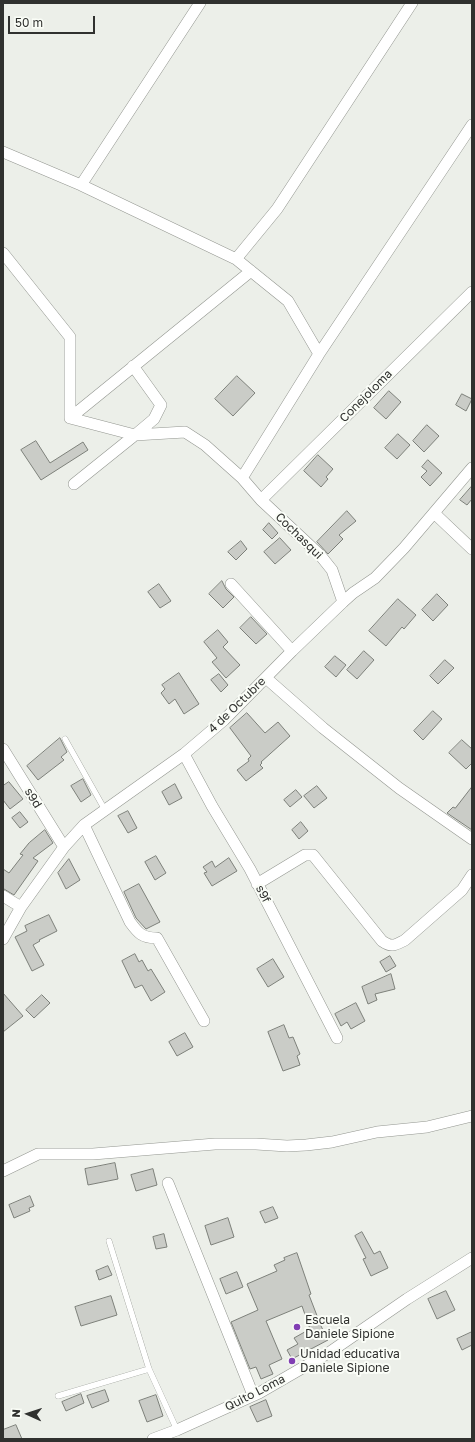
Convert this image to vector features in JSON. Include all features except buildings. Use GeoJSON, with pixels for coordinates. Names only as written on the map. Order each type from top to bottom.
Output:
{"type":"FeatureCollection","features":[{"type":"Feature","properties":{"kind":"street"},"geometry":{"type":"LineString","coordinates":[[81,185],[200,3]]}},
{"type":"Feature","properties":{"kind":"street"},"geometry":{"type":"LineString","coordinates":[[236,259],[277,210],[412,3]]}},
{"type":"Feature","properties":{"kind":"street"},"geometry":{"type":"LineString","coordinates":[[242,478],[319,354],[472,125]]}},
{"type":"Feature","properties":{"kind":"street"},"geometry":{"type":"LineString","coordinates":[[3,152],[81,185],[236,259],[288,301],[319,354]]}},
{"type":"Feature","properties":{"kind":"street"},"geometry":{"type":"LineString","coordinates":[[3,253],[70,337],[70,418]]}},
{"type":"Feature","properties":{"kind":"street"},"geometry":{"type":"LineString","coordinates":[[70,418],[251,271]]}},
{"type":"Feature","properties":{"kind":"street","name":"Conejoloma"},"geometry":{"type":"LineString","coordinates":[[261,500],[472,292]]}},
{"type":"Feature","properties":{"kind":"street"},"geometry":{"type":"LineString","coordinates":[[74,484],[154,419],[161,405],[133,366]]}},
{"type":"Feature","properties":{"kind":"street","name":"Cochasqui"},"geometry":{"type":"LineString","coordinates":[[70,418],[135,435],[185,432],[204,445],[242,478],[261,500],[320,555],[332,570],[343,602]]}},
{"type":"Feature","properties":{"kind":"street","name":"4 de Octubre"},"geometry":{"type":"LineString","coordinates":[[3,939],[21,907],[64,847],[84,825],[184,754],[224,720],[343,602],[375,578],[404,548],[472,468]]}},
{"type":"Feature","properties":{"kind":"street"},"geometry":{"type":"LineString","coordinates":[[434,513],[472,549]]}},
{"type":"Feature","properties":{"kind":"street"},"geometry":{"type":"LineString","coordinates":[[231,584],[292,651]]}},
{"type":"Feature","properties":{"kind":"street"},"geometry":{"type":"LineString","coordinates":[[266,678],[323,728],[399,788],[472,839]]}},
{"type":"Feature","properties":{"kind":"street","name":"s9d"},"geometry":{"type":"LineString","coordinates":[[3,749],[64,847]]}},
{"type":"Feature","properties":{"kind":"street","name":"s9f"},"geometry":{"type":"LineString","coordinates":[[184,754],[212,806],[250,869],[337,1038]]}},
{"type":"Feature","properties":{"kind":"street"},"geometry":{"type":"LineString","coordinates":[[84,825],[130,922],[137,932],[147,938],[156,938],[176,970],[204,1021]]}},
{"type":"Feature","properties":{"kind":"street"},"geometry":{"type":"LineString","coordinates":[[258,884],[305,855],[314,855],[382,941],[388,945],[394,945],[405,940],[462,890],[472,875]]}},
{"type":"Feature","properties":{"kind":"street"},"geometry":{"type":"LineString","coordinates":[[3,896],[21,907]]}},
{"type":"Feature","properties":{"kind":"street"},"geometry":{"type":"LineString","coordinates":[[3,1171],[38,1154],[93,1154],[215,1144],[287,1146],[306,1145],[332,1142],[377,1132],[427,1127],[472,1116]]}},
{"type":"Feature","properties":{"kind":"street"},"geometry":{"type":"LineString","coordinates":[[168,1183],[253,1395]]}},
{"type":"Feature","properties":{"kind":"street","name":"Quito Loma"},"geometry":{"type":"LineString","coordinates":[[153,1439],[177,1430],[253,1395],[259,1394],[330,1352],[407,1299],[472,1258]]}},
{"type":"Feature","properties":{"kind":"lane"},"geometry":{"type":"LineString","coordinates":[[65,739],[105,810]]}},
{"type":"Feature","properties":{"kind":"lane"},"geometry":{"type":"LineString","coordinates":[[109,1241],[149,1369],[177,1430]]}},
{"type":"Feature","properties":{"kind":"lane"},"geometry":{"type":"LineString","coordinates":[[58,1396],[149,1369]]}},
{"type":"Feature","properties":{"kind":"place","name":"Escuela Daniele Sipione"},"geometry":{"type":"Point","coordinates":[297,1327]}},
{"type":"Feature","properties":{"kind":"place","name":"Unidad educativa Daniele Sipione"},"geometry":{"type":"Point","coordinates":[292,1361]}}]}
